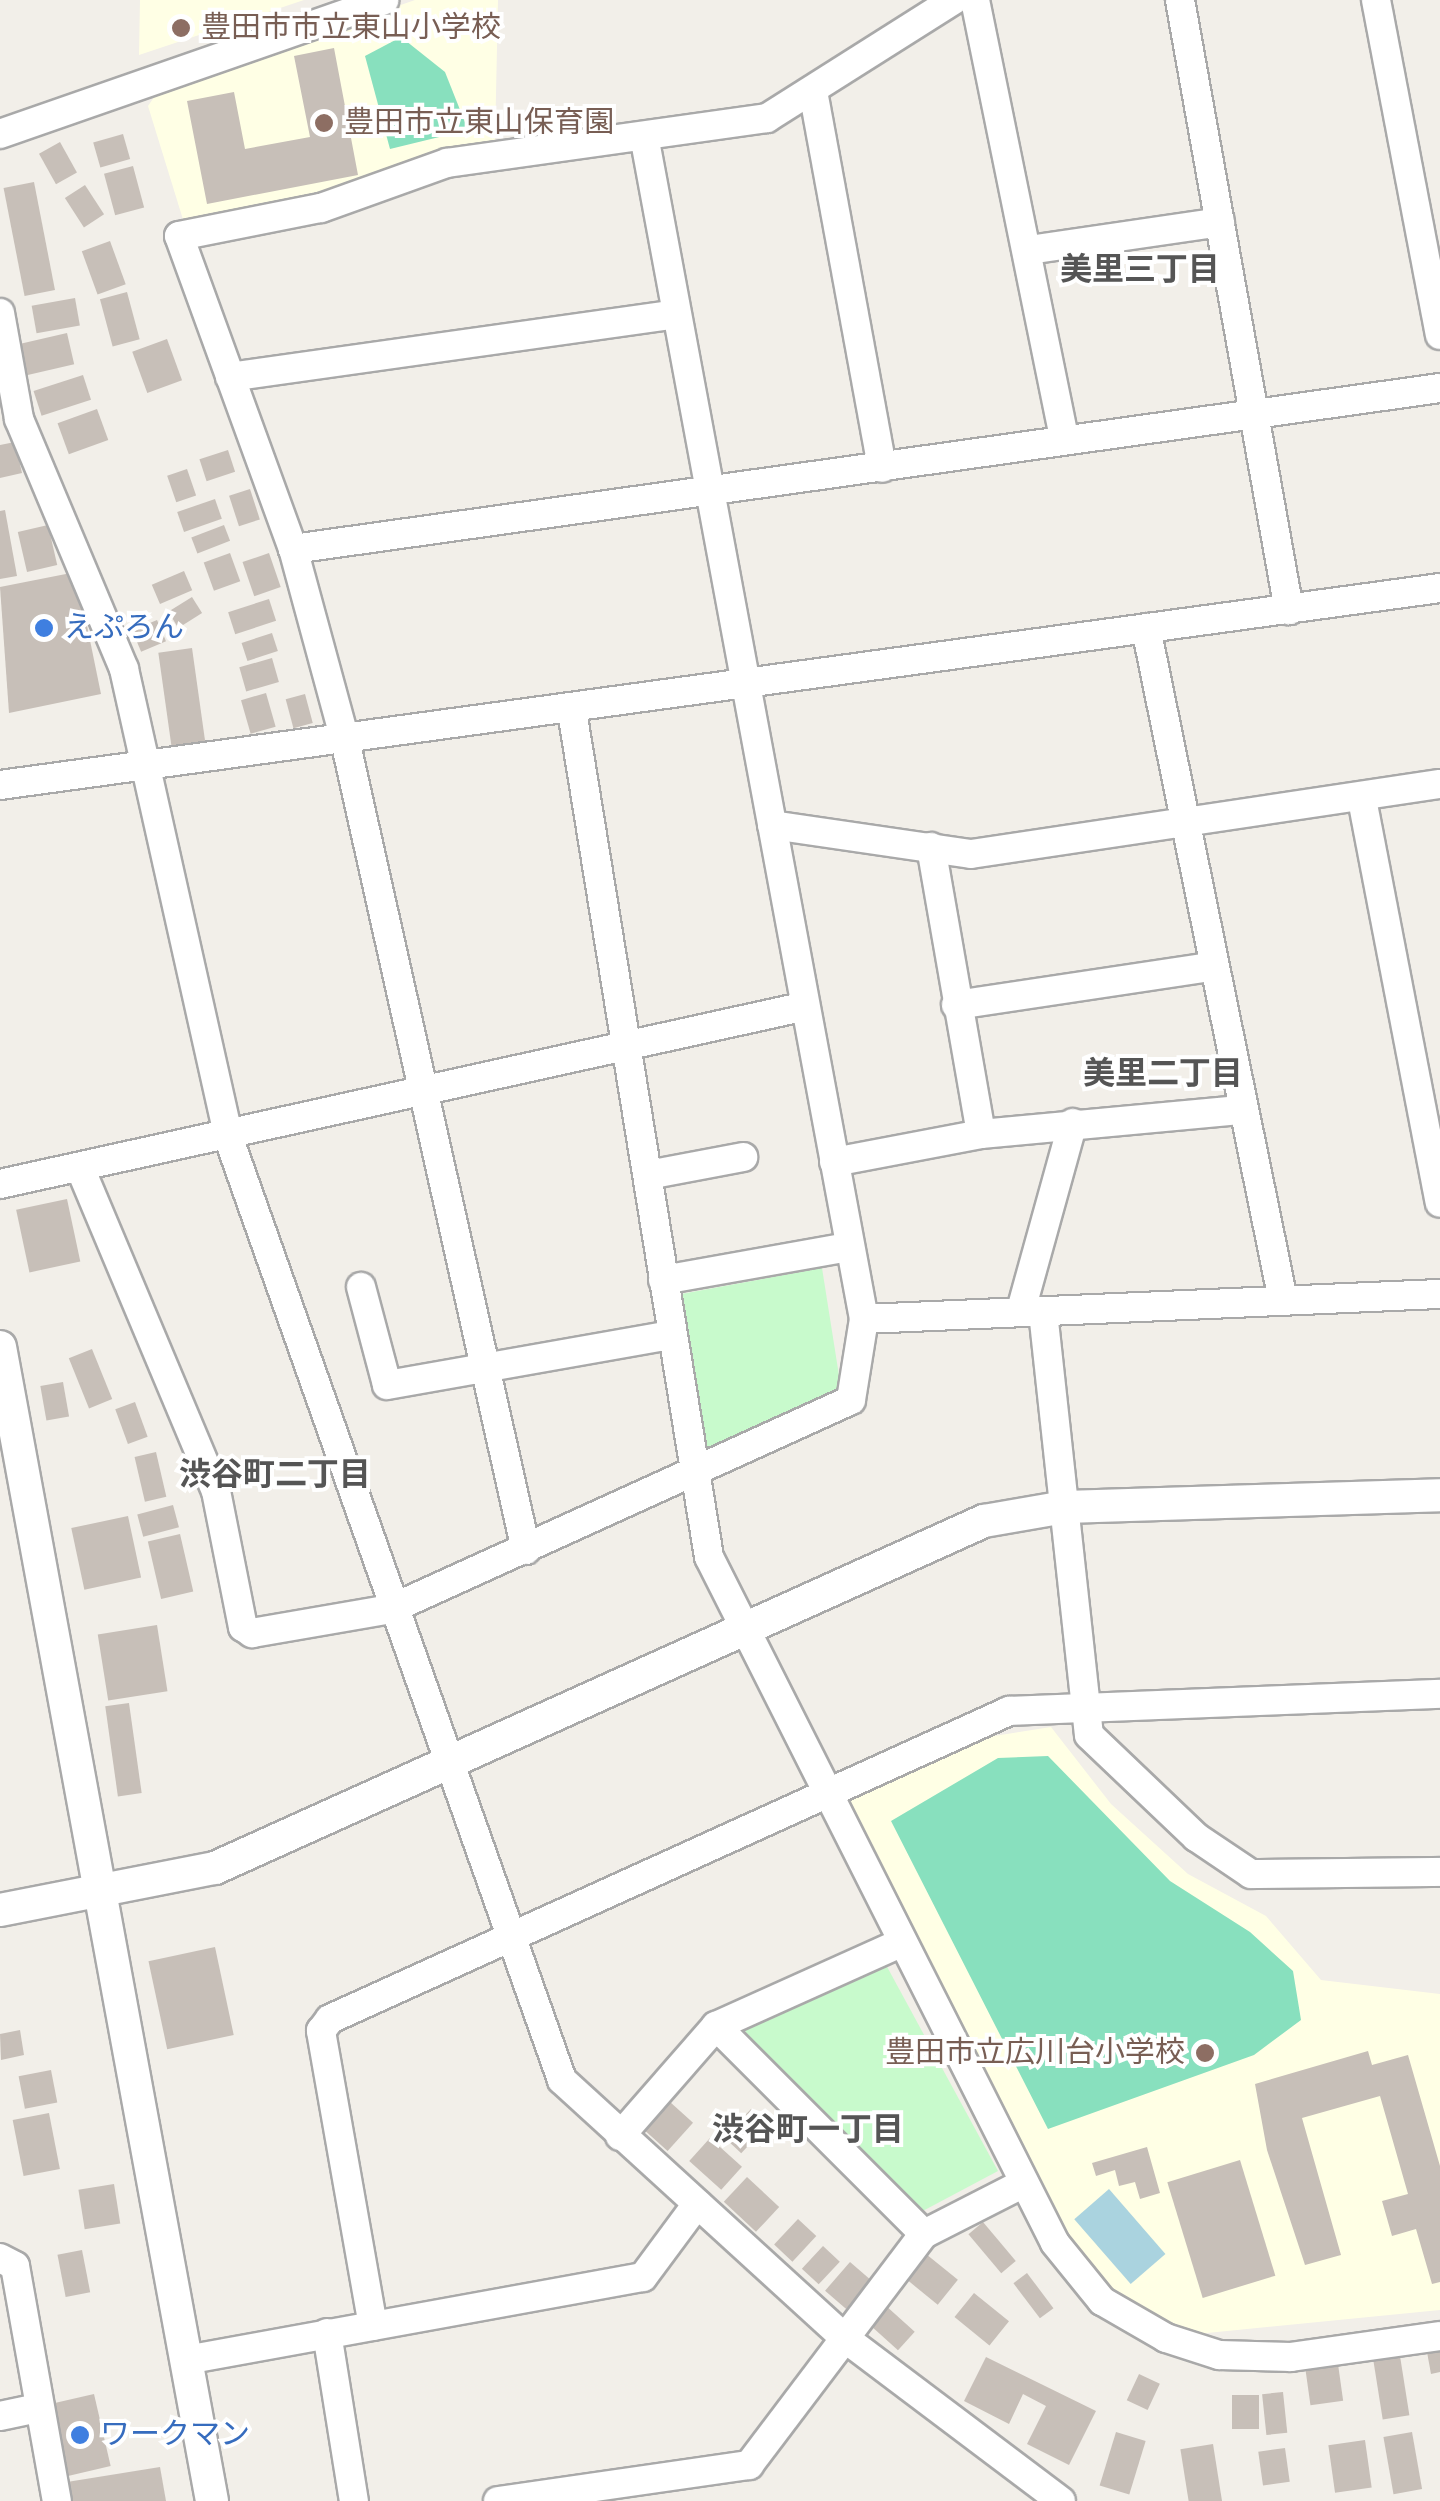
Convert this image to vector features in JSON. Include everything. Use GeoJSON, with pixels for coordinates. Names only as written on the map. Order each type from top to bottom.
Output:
{"type":"FeatureCollection","features":[{"type":"Feature","properties":{"kind":"street"},"geometry":{"type":"LineString","coordinates":[[0,134],[384,0]]}},
{"type":"Feature","properties":{"kind":"street"},"geometry":{"type":"LineString","coordinates":[[526,1550],[345,740],[293,549],[179,236],[322,208],[447,163],[767,118],[954,0]]}},
{"type":"Feature","properties":{"kind":"street"},"geometry":{"type":"LineString","coordinates":[[975,0],[1064,436]]}},
{"type":"Feature","properties":{"kind":"street"},"geometry":{"type":"LineString","coordinates":[[1180,0],[1257,413],[1289,610]]}},
{"type":"Feature","properties":{"kind":"street"},"geometry":{"type":"LineString","coordinates":[[1376,0],[1427,207],[1440,335]]}},
{"type":"Feature","properties":{"kind":"street"},"geometry":{"type":"LineString","coordinates":[[813,91],[882,468]]}},
{"type":"Feature","properties":{"kind":"street"},"geometry":{"type":"LineString","coordinates":[[80,1170],[216,1491],[243,1626],[252,1633],[391,1610],[851,1400],[864,1319],[672,315],[644,136]]}},
{"type":"Feature","properties":{"kind":"street"},"geometry":{"type":"LineString","coordinates":[[1029,250],[1220,222]]}},
{"type":"Feature","properties":{"kind":"street"},"geometry":{"type":"LineString","coordinates":[[0,313],[18,418],[124,670],[228,1139],[444,1764],[562,2080],[846,2339],[1061,2501]]}},
{"type":"Feature","properties":{"kind":"street"},"geometry":{"type":"LineString","coordinates":[[230,377],[672,315]]}},
{"type":"Feature","properties":{"kind":"street"},"geometry":{"type":"LineString","coordinates":[[293,549],[882,468],[1064,436],[1440,388]]}},
{"type":"Feature","properties":{"kind":"street"},"geometry":{"type":"LineString","coordinates":[[0,785],[572,710],[1440,588]]}},
{"type":"Feature","properties":{"kind":"street"},"geometry":{"type":"LineString","coordinates":[[1146,628],[1210,967],[1283,1300]]}},
{"type":"Feature","properties":{"kind":"street"},"geometry":{"type":"LineString","coordinates":[[572,710],[630,1048],[670,1335],[708,1557],[1054,2243],[1102,2301],[1194,2349],[1264,2360],[1440,2336]]}},
{"type":"Feature","properties":{"kind":"street"},"geometry":{"type":"LineString","coordinates":[[772,824],[971,854],[1362,799],[1440,784]]}},
{"type":"Feature","properties":{"kind":"street"},"geometry":{"type":"LineString","coordinates":[[1362,799],[1440,1203]]}},
{"type":"Feature","properties":{"kind":"street"},"geometry":{"type":"LineString","coordinates":[[931,847],[956,1005],[982,1134]]}},
{"type":"Feature","properties":{"kind":"street"},"geometry":{"type":"LineString","coordinates":[[956,1005],[1210,967]]}},
{"type":"Feature","properties":{"kind":"street"},"geometry":{"type":"LineString","coordinates":[[0,1184],[228,1139],[802,1007]]}},
{"type":"Feature","properties":{"kind":"street"},"geometry":{"type":"LineString","coordinates":[[834,1162],[982,1134],[1240,1110]]}},
{"type":"Feature","properties":{"kind":"street"},"geometry":{"type":"LineString","coordinates":[[1073,1123],[1032,1311],[1066,1506],[1089,1734],[1110,1759],[1196,1837],[1251,1874],[1440,1872]]}},
{"type":"Feature","properties":{"kind":"street"},"geometry":{"type":"LineString","coordinates":[[648,1175],[744,1157]]}},
{"type":"Feature","properties":{"kind":"street"},"geometry":{"type":"LineString","coordinates":[[663,1280],[849,1247]]}},
{"type":"Feature","properties":{"kind":"street"},"geometry":{"type":"LineString","coordinates":[[361,1287],[387,1385],[670,1335]]}},
{"type":"Feature","properties":{"kind":"street"},"geometry":{"type":"LineString","coordinates":[[864,1319],[1440,1294]]}},
{"type":"Feature","properties":{"kind":"street"},"geometry":{"type":"LineString","coordinates":[[0,1347],[212,2501]]}},
{"type":"Feature","properties":{"kind":"street"},"geometry":{"type":"LineString","coordinates":[[0,1910],[215,1868],[984,1521],[1066,1506],[1440,1495]]}},
{"type":"Feature","properties":{"kind":"street"},"geometry":{"type":"LineString","coordinates":[[372,2326],[321,2031],[330,2019],[1009,1710],[1440,1694]]}},
{"type":"Feature","properties":{"kind":"street"},"geometry":{"type":"LineString","coordinates":[[620,2136],[716,2026],[901,1943]]}},
{"type":"Feature","properties":{"kind":"street"},"geometry":{"type":"LineString","coordinates":[[716,2026],[924,2234]]}},
{"type":"Feature","properties":{"kind":"street"},"geometry":{"type":"LineString","coordinates":[[498,2501],[749,2465],[924,2234],[1024,2184]]}},
{"type":"Feature","properties":{"kind":"street"},"geometry":{"type":"LineString","coordinates":[[186,2360],[643,2277],[698,2204]]}},
{"type":"Feature","properties":{"kind":"street"},"geometry":{"type":"LineString","coordinates":[[0,2258],[15,2266],[58,2501]]}},
{"type":"Feature","properties":{"kind":"street"},"geometry":{"type":"LineString","coordinates":[[328,2333],[354,2501]]}},
{"type":"Feature","properties":{"kind":"street"},"geometry":{"type":"LineString","coordinates":[[0,2416],[39,2408]]}},
{"type":"Feature","properties":{"kind":"shaded area","name":"豊田市市立東山小学校"},"geometry":{"type":"Polygon","coordinates":[[[140,0],[304,0],[139,55],[140,0]]]}},
{"type":"Feature","properties":{"kind":"shaded area","name":"豊田市立東山保育園"},"geometry":{"type":"Polygon","coordinates":[[[415,0],[498,0],[495,141],[298,202],[185,226],[148,106],[159,90],[415,0]]]}},
{"type":"Feature","properties":{"kind":"shaded area","name":"豊田市立広川台小学校"},"geometry":{"type":"Polygon","coordinates":[[[1051,1727],[1111,1804],[1188,1874],[1266,1916],[1321,1980],[1440,1994],[1440,2310],[1187,2335],[1098,2280],[1053,2222],[845,1801],[975,1739],[1051,1727]]]}},
{"type":"Feature","properties":{"kind":"green space"},"geometry":{"type":"Polygon","coordinates":[[[401,37],[445,72],[468,130],[390,149],[365,56],[401,37]]]}},
{"type":"Feature","properties":{"kind":"green space"},"geometry":{"type":"Polygon","coordinates":[[[822,1268],[841,1388],[702,1452],[676,1295],[822,1268]]]}},
{"type":"Feature","properties":{"kind":"green space"},"geometry":{"type":"Polygon","coordinates":[[[1048,1756],[1170,1881],[1250,1932],[1293,1971],[1301,2020],[1254,2055],[1048,2129],[891,1821],[998,1758],[1048,1756]]]}},
{"type":"Feature","properties":{"kind":"green space"},"geometry":{"type":"Polygon","coordinates":[[[885,1963],[998,2171],[919,2213],[742,2041],[748,2024],[885,1963]]]}},
{"type":"Feature","properties":{"kind":"water"},"geometry":{"type":"Polygon","coordinates":[[[1109,2189],[1165,2254],[1131,2284],[1074,2219],[1109,2189]]]}},
{"type":"Feature","properties":{"kind":"building"},"geometry":{"type":"Polygon","coordinates":[[[334,48],[358,175],[207,204],[187,101],[234,92],[245,149],[310,137],[294,56],[334,48]]]}},
{"type":"Feature","properties":{"kind":"building"},"geometry":{"type":"Polygon","coordinates":[[[123,134],[130,159],[100,168],[93,143],[123,134]]]}},
{"type":"Feature","properties":{"kind":"building"},"geometry":{"type":"Polygon","coordinates":[[[60,142],[77,173],[56,184],[39,154],[60,142]]]}},
{"type":"Feature","properties":{"kind":"building"},"geometry":{"type":"Polygon","coordinates":[[[133,166],[144,208],[115,215],[104,174],[133,166]]]}},
{"type":"Feature","properties":{"kind":"building"},"geometry":{"type":"Polygon","coordinates":[[[34,182],[55,290],[25,296],[4,188],[34,182]]]}},
{"type":"Feature","properties":{"kind":"building"},"geometry":{"type":"Polygon","coordinates":[[[85,185],[104,214],[84,227],[65,198],[85,185]]]}},
{"type":"Feature","properties":{"kind":"building"},"geometry":{"type":"Polygon","coordinates":[[[110,241],[126,284],[98,294],[82,251],[110,241]]]}},
{"type":"Feature","properties":{"kind":"building"},"geometry":{"type":"Polygon","coordinates":[[[127,292],[140,339],[113,347],[100,299],[127,292]]]}},
{"type":"Feature","properties":{"kind":"building"},"geometry":{"type":"Polygon","coordinates":[[[75,298],[80,326],[37,333],[32,306],[75,298]]]}},
{"type":"Feature","properties":{"kind":"building"},"geometry":{"type":"Polygon","coordinates":[[[67,333],[74,364],[25,376],[17,344],[67,333]]]}},
{"type":"Feature","properties":{"kind":"building"},"geometry":{"type":"Polygon","coordinates":[[[167,339],[182,380],[147,393],[132,352],[167,339]]]}},
{"type":"Feature","properties":{"kind":"building"},"geometry":{"type":"Polygon","coordinates":[[[83,375],[91,400],[42,416],[34,391],[83,375]]]}},
{"type":"Feature","properties":{"kind":"building"},"geometry":{"type":"Polygon","coordinates":[[[97,409],[108,440],[69,454],[58,423],[97,409]]]}},
{"type":"Feature","properties":{"kind":"building"},"geometry":{"type":"Polygon","coordinates":[[[15,442],[22,473],[0,478],[0,445],[15,442]]]}},
{"type":"Feature","properties":{"kind":"building"},"geometry":{"type":"Polygon","coordinates":[[[228,450],[235,472],[207,481],[199,459],[228,450]]]}},
{"type":"Feature","properties":{"kind":"building"},"geometry":{"type":"Polygon","coordinates":[[[187,469],[196,495],[176,502],[167,476],[187,469]]]}},
{"type":"Feature","properties":{"kind":"building"},"geometry":{"type":"Polygon","coordinates":[[[250,489],[260,519],[239,526],[229,496],[250,489]]]}},
{"type":"Feature","properties":{"kind":"building"},"geometry":{"type":"Polygon","coordinates":[[[215,499],[222,519],[184,532],[177,512],[215,499]]]}},
{"type":"Feature","properties":{"kind":"building"},"geometry":{"type":"Polygon","coordinates":[[[5,510],[17,576],[0,579],[0,511],[5,510]]]}},
{"type":"Feature","properties":{"kind":"building"},"geometry":{"type":"Polygon","coordinates":[[[48,525],[57,565],[27,572],[18,532],[48,525]]]}},
{"type":"Feature","properties":{"kind":"building"},"geometry":{"type":"Polygon","coordinates":[[[224,525],[230,541],[197,553],[191,538],[224,525]]]}},
{"type":"Feature","properties":{"kind":"building"},"geometry":{"type":"Polygon","coordinates":[[[230,553],[240,581],[214,591],[204,563],[230,553]]]}},
{"type":"Feature","properties":{"kind":"building"},"geometry":{"type":"Polygon","coordinates":[[[269,553],[281,587],[254,596],[243,562],[269,553]]]}},
{"type":"Feature","properties":{"kind":"building"},"geometry":{"type":"Polygon","coordinates":[[[184,571],[192,590],[160,604],[152,585],[184,571]]]}},
{"type":"Feature","properties":{"kind":"building","name":"えぷろん"},"geometry":{"type":"Polygon","coordinates":[[[76,572],[101,694],[9,713],[0,587],[76,572]]]}},
{"type":"Feature","properties":{"kind":"building"},"geometry":{"type":"Polygon","coordinates":[[[192,597],[202,613],[178,628],[168,612],[192,597]]]}},
{"type":"Feature","properties":{"kind":"building"},"geometry":{"type":"Polygon","coordinates":[[[269,599],[276,621],[235,634],[228,612],[269,599]]]}},
{"type":"Feature","properties":{"kind":"building"},"geometry":{"type":"Polygon","coordinates":[[[157,620],[166,641],[141,652],[132,631],[157,620]]]}},
{"type":"Feature","properties":{"kind":"building"},"geometry":{"type":"Polygon","coordinates":[[[272,633],[278,651],[247,661],[242,643],[272,633]]]}},
{"type":"Feature","properties":{"kind":"building"},"geometry":{"type":"Polygon","coordinates":[[[192,648],[205,743],[172,748],[158,653],[192,648]]]}},
{"type":"Feature","properties":{"kind":"building"},"geometry":{"type":"Polygon","coordinates":[[[272,658],[279,682],[246,691],[239,667],[272,658]]]}},
{"type":"Feature","properties":{"kind":"building"},"geometry":{"type":"Polygon","coordinates":[[[266,693],[276,727],[251,734],[241,700],[266,693]]]}},
{"type":"Feature","properties":{"kind":"building"},"geometry":{"type":"Polygon","coordinates":[[[305,694],[313,723],[293,728],[286,699],[305,694]]]}},
{"type":"Feature","properties":{"kind":"building"},"geometry":{"type":"Polygon","coordinates":[[[67,1199],[80,1262],[29,1272],[16,1210],[67,1199]]]}},
{"type":"Feature","properties":{"kind":"building"},"geometry":{"type":"Polygon","coordinates":[[[92,1349],[112,1399],[89,1408],[69,1358],[92,1349]]]}},
{"type":"Feature","properties":{"kind":"building"},"geometry":{"type":"Polygon","coordinates":[[[63,1382],[69,1416],[46,1420],[40,1386],[63,1382]]]}},
{"type":"Feature","properties":{"kind":"building"},"geometry":{"type":"Polygon","coordinates":[[[135,1402],[148,1437],[128,1444],[115,1409],[135,1402]]]}},
{"type":"Feature","properties":{"kind":"building"},"geometry":{"type":"Polygon","coordinates":[[[156,1452],[166,1497],[145,1502],[135,1457],[156,1452]]]}},
{"type":"Feature","properties":{"kind":"building"},"geometry":{"type":"Polygon","coordinates":[[[173,1505],[179,1527],[143,1537],[137,1515],[173,1505]]]}},
{"type":"Feature","properties":{"kind":"building"},"geometry":{"type":"Polygon","coordinates":[[[128,1516],[141,1578],[84,1590],[71,1528],[128,1516]]]}},
{"type":"Feature","properties":{"kind":"building"},"geometry":{"type":"Polygon","coordinates":[[[180,1534],[193,1591],[161,1599],[148,1541],[180,1534]]]}},
{"type":"Feature","properties":{"kind":"building"},"geometry":{"type":"Polygon","coordinates":[[[157,1625],[167,1691],[108,1701],[98,1634],[157,1625]]]}},
{"type":"Feature","properties":{"kind":"building"},"geometry":{"type":"Polygon","coordinates":[[[129,1703],[142,1793],[118,1796],[105,1706],[129,1703]]]}},
{"type":"Feature","properties":{"kind":"building"},"geometry":{"type":"Polygon","coordinates":[[[215,1947],[234,2035],[167,2049],[148,1961],[215,1947]]]}},
{"type":"Feature","properties":{"kind":"building"},"geometry":{"type":"Polygon","coordinates":[[[20,2030],[24,2055],[1,2060],[0,2034],[20,2030]]]}},
{"type":"Feature","properties":{"kind":"building"},"geometry":{"type":"Polygon","coordinates":[[[1368,2051],[1372,2065],[1408,2055],[1440,2166],[1440,2282],[1432,2284],[1416,2229],[1392,2236],[1382,2201],[1408,2194],[1380,2096],[1302,2118],[1341,2255],[1305,2265],[1267,2150],[1255,2084],[1368,2051]]]}},
{"type":"Feature","properties":{"kind":"building"},"geometry":{"type":"Polygon","coordinates":[[[51,2070],[57,2102],[25,2109],[19,2076],[51,2070]]]}},
{"type":"Feature","properties":{"kind":"building"},"geometry":{"type":"Polygon","coordinates":[[[670,2102],[693,2123],[668,2151],[645,2130],[670,2102]]]}},
{"type":"Feature","properties":{"kind":"building"},"geometry":{"type":"Polygon","coordinates":[[[751,2109],[768,2125],[741,2153],[724,2138],[751,2109]]]}},
{"type":"Feature","properties":{"kind":"building"},"geometry":{"type":"Polygon","coordinates":[[[49,2113],[60,2169],[24,2176],[13,2120],[49,2113]]]}},
{"type":"Feature","properties":{"kind":"building"},"geometry":{"type":"Polygon","coordinates":[[[710,2138],[742,2167],[721,2190],[689,2161],[710,2138]]]}},
{"type":"Feature","properties":{"kind":"building"},"geometry":{"type":"Polygon","coordinates":[[[1147,2147],[1160,2193],[1140,2199],[1135,2182],[1119,2186],[1115,2170],[1096,2176],[1092,2163],[1147,2147]]]}},
{"type":"Feature","properties":{"kind":"building"},"geometry":{"type":"Polygon","coordinates":[[[1240,2160],[1275,2276],[1203,2298],[1167,2182],[1240,2160]]]}},
{"type":"Feature","properties":{"kind":"building"},"geometry":{"type":"Polygon","coordinates":[[[747,2177],[779,2207],[756,2232],[724,2202],[747,2177]]]}},
{"type":"Feature","properties":{"kind":"building"},"geometry":{"type":"Polygon","coordinates":[[[114,2184],[120,2224],[85,2229],[78,2190],[114,2184]]]}},
{"type":"Feature","properties":{"kind":"building"},"geometry":{"type":"Polygon","coordinates":[[[798,2219],[816,2236],[792,2262],[774,2245],[798,2219]]]}},
{"type":"Feature","properties":{"kind":"building"},"geometry":{"type":"Polygon","coordinates":[[[983,2222],[1016,2261],[1001,2273],[968,2234],[983,2222]]]}},
{"type":"Feature","properties":{"kind":"building"},"geometry":{"type":"Polygon","coordinates":[[[823,2246],[840,2262],[819,2284],[802,2269],[823,2246]]]}},
{"type":"Feature","properties":{"kind":"building"},"geometry":{"type":"Polygon","coordinates":[[[82,2250],[90,2292],[66,2297],[57,2255],[82,2250]]]}},
{"type":"Feature","properties":{"kind":"building"},"geometry":{"type":"Polygon","coordinates":[[[926,2254],[958,2280],[938,2305],[906,2279],[926,2254]]]}},
{"type":"Feature","properties":{"kind":"building"},"geometry":{"type":"Polygon","coordinates":[[[850,2262],[871,2280],[846,2309],[825,2291],[850,2262]]]}},
{"type":"Feature","properties":{"kind":"building"},"geometry":{"type":"Polygon","coordinates":[[[1027,2273],[1053,2308],[1040,2318],[1013,2283],[1027,2273]]]}},
{"type":"Feature","properties":{"kind":"building"},"geometry":{"type":"Polygon","coordinates":[[[974,2293],[1009,2321],[989,2345],[954,2317],[974,2293]]]}},
{"type":"Feature","properties":{"kind":"building"},"geometry":{"type":"Polygon","coordinates":[[[885,2305],[915,2332],[898,2350],[868,2324],[885,2305]]]}},
{"type":"Feature","properties":{"kind":"building"},"geometry":{"type":"Polygon","coordinates":[[[1440,2349],[1440,2372],[1431,2374],[1427,2352],[1440,2349]]]}},
{"type":"Feature","properties":{"kind":"building"},"geometry":{"type":"Polygon","coordinates":[[[1400,2356],[1409,2415],[1383,2419],[1373,2360],[1400,2356]]]}},
{"type":"Feature","properties":{"kind":"building"},"geometry":{"type":"Polygon","coordinates":[[[986,2357],[1096,2411],[1069,2465],[1027,2444],[1046,2406],[1023,2394],[1009,2424],[964,2401],[986,2357]]]}},
{"type":"Feature","properties":{"kind":"building"},"geometry":{"type":"Polygon","coordinates":[[[1338,2364],[1343,2401],[1310,2405],[1305,2369],[1338,2364]]]}},
{"type":"Feature","properties":{"kind":"building"},"geometry":{"type":"Polygon","coordinates":[[[1139,2374],[1160,2384],[1148,2410],[1127,2400],[1139,2374]]]}},
{"type":"Feature","properties":{"kind":"building"},"geometry":{"type":"Polygon","coordinates":[[[1283,2392],[1287,2433],[1266,2435],[1262,2394],[1283,2392]]]}},
{"type":"Feature","properties":{"kind":"building","name":"ワークマン"},"geometry":{"type":"Polygon","coordinates":[[[94,2394],[111,2466],[65,2477],[48,2405],[94,2394]]]}},
{"type":"Feature","properties":{"kind":"building"},"geometry":{"type":"Polygon","coordinates":[[[1232,2395],[1259,2395],[1259,2429],[1232,2429],[1232,2395]]]}},
{"type":"Feature","properties":{"kind":"building"},"geometry":{"type":"Polygon","coordinates":[[[1116,2432],[1146,2441],[1129,2495],[1100,2486],[1116,2432]]]}},
{"type":"Feature","properties":{"kind":"building"},"geometry":{"type":"Polygon","coordinates":[[[1412,2432],[1422,2489],[1394,2494],[1383,2437],[1412,2432]]]}},
{"type":"Feature","properties":{"kind":"building"},"geometry":{"type":"Polygon","coordinates":[[[1365,2440],[1372,2488],[1335,2493],[1328,2445],[1365,2440]]]}},
{"type":"Feature","properties":{"kind":"building"},"geometry":{"type":"Polygon","coordinates":[[[1213,2444],[1222,2501],[1189,2501],[1180,2449],[1213,2444]]]}},
{"type":"Feature","properties":{"kind":"building"},"geometry":{"type":"Polygon","coordinates":[[[1285,2448],[1290,2482],[1263,2485],[1258,2452],[1285,2448]]]}},
{"type":"Feature","properties":{"kind":"building"},"geometry":{"type":"Polygon","coordinates":[[[160,2467],[166,2501],[70,2501],[67,2482],[160,2467]]]}},
{"type":"Feature","properties":{"kind":"place","name":"豊田市市立東山小学校"},"geometry":{"type":"Point","coordinates":[181,28]}},
{"type":"Feature","properties":{"kind":"place","name":"豊田市立東山保育園"},"geometry":{"type":"Point","coordinates":[324,123]}},
{"type":"Feature","properties":{"kind":"place","name":"えぷろん"},"geometry":{"type":"Point","coordinates":[44,628]}},
{"type":"Feature","properties":{"kind":"place","name":"豊田市立広川台小学校"},"geometry":{"type":"Point","coordinates":[1205,2053]}},
{"type":"Feature","properties":{"kind":"place","name":"ワークマン"},"geometry":{"type":"Point","coordinates":[80,2435]}},
{"type":"Feature","properties":{"kind":"district","name":"美里三丁目"},"geometry":{"type":"Point","coordinates":[1140,270]}},
{"type":"Feature","properties":{"kind":"district","name":"美里二丁目"},"geometry":{"type":"Point","coordinates":[1163,1074]}},
{"type":"Feature","properties":{"kind":"district","name":"渋谷町二丁目"},"geometry":{"type":"Point","coordinates":[275,1475]}},
{"type":"Feature","properties":{"kind":"district","name":"渋谷町一丁目"},"geometry":{"type":"Point","coordinates":[808,2130]}}]}
